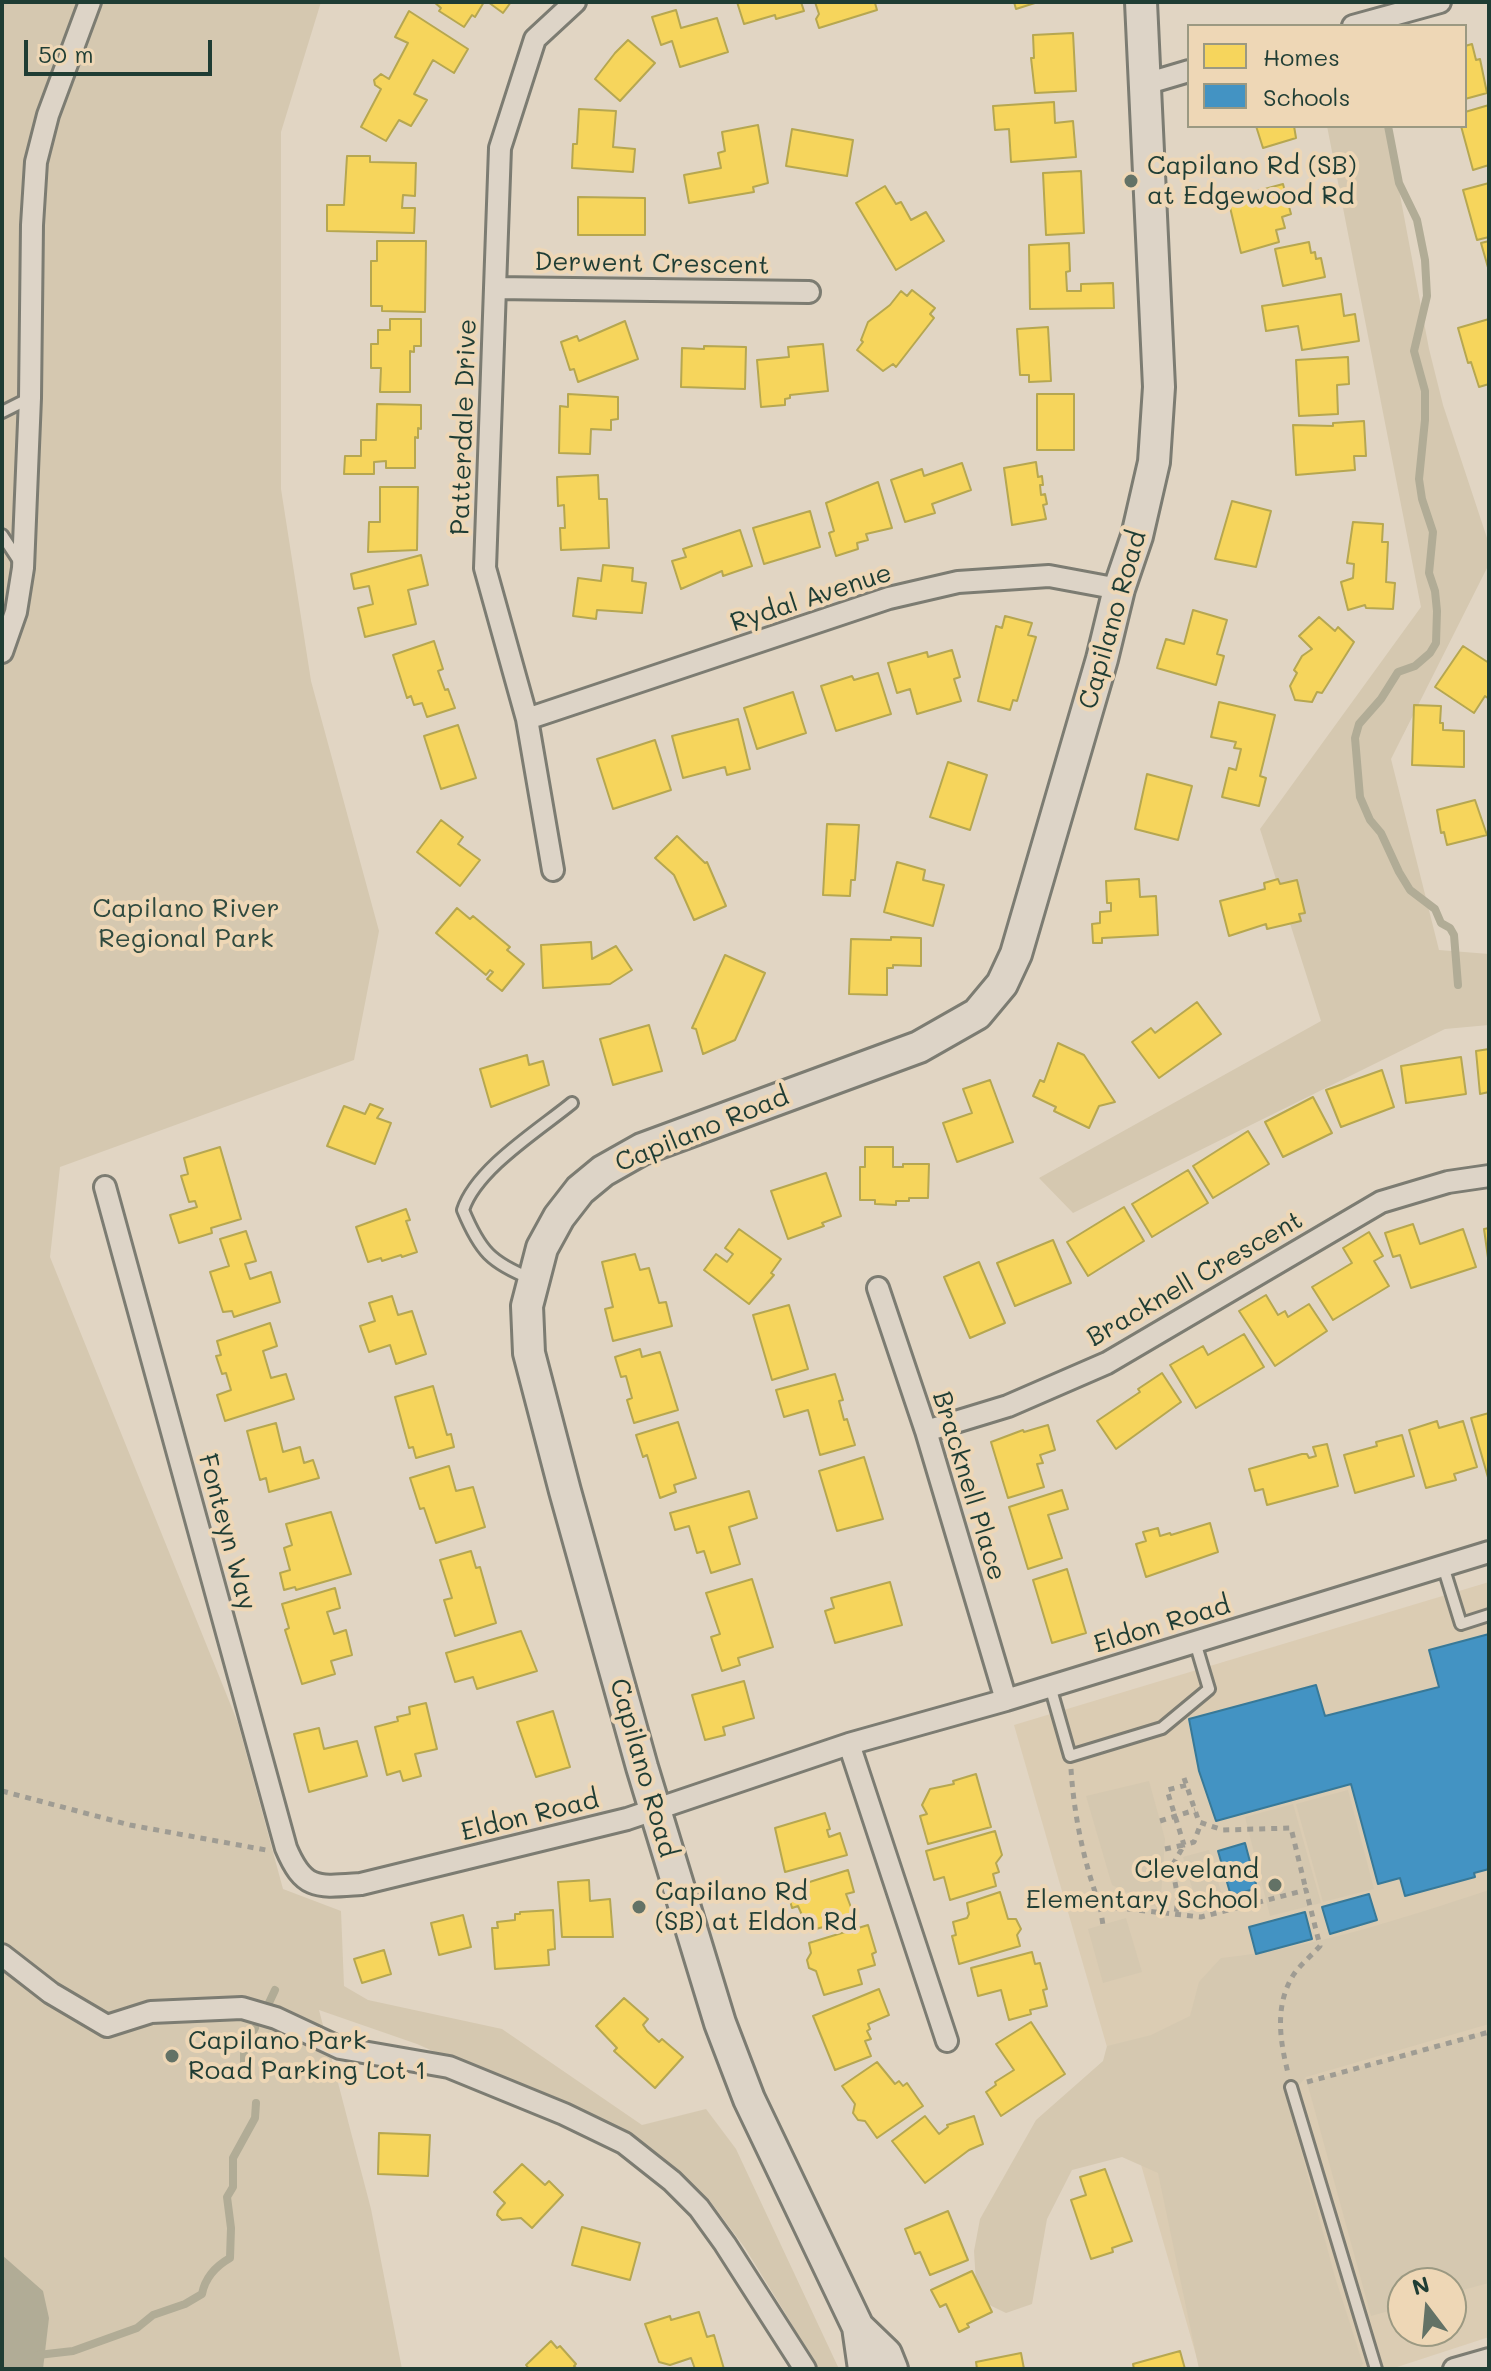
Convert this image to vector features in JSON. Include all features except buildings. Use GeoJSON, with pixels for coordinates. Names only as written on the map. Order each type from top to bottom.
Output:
{"type":"FeatureCollection","features":[{"type":"Feature","properties":{"kind":"main road","name":"Capilano Road"},"geometry":{"type":"LineString","coordinates":[[864,2369],[858,2327],[749,2099],[720,2023],[655,1809],[565,1491],[529,1353],[527,1306],[542,1248],[559,1217],[580,1190],[603,1171],[642,1149],[919,1047],[977,1014],[1002,984],[1016,954],[1058,812],[1119,589],[1137,536],[1154,462],[1159,387],[1141,2]]}},
{"type":"Feature","properties":{"kind":"main road","name":"Capilano Road"},"geometry":{"type":"LineString","coordinates":[[858,2327],[886,2354],[892,2369]]}},
{"type":"Feature","properties":{"kind":"street"},"geometry":{"type":"LineString","coordinates":[[2,652],[16,612],[23,568],[36,162],[48,115],[90,2]]}},
{"type":"Feature","properties":{"kind":"street","name":"Patterdale Drive"},"geometry":{"type":"LineString","coordinates":[[553,870],[527,719],[485,568],[500,148],[535,39],[575,2]]}},
{"type":"Feature","properties":{"kind":"street"},"geometry":{"type":"LineString","coordinates":[[1360,24],[1440,2]]}},
{"type":"Feature","properties":{"kind":"street"},"geometry":{"type":"LineString","coordinates":[[1145,84],[1187,72]]}},
{"type":"Feature","properties":{"kind":"street","name":"Derwent Crescent"},"geometry":{"type":"LineString","coordinates":[[495,288],[809,292]]}},
{"type":"Feature","properties":{"kind":"street","name":"Rydal Avenue"},"geometry":{"type":"LineString","coordinates":[[527,719],[889,598],[958,582],[1049,576],[1119,589]]}},
{"type":"Feature","properties":{"kind":"street","name":"Bracknell Crescent"},"geometry":{"type":"LineString","coordinates":[[926,1431],[1008,1406],[1107,1363],[1381,1202],[1448,1182],[1489,1176]]}},
{"type":"Feature","properties":{"kind":"street","name":"Fonteyn Way"},"geometry":{"type":"LineString","coordinates":[[105,1187],[286,1848],[295,1870],[310,1883]]}},
{"type":"Feature","properties":{"kind":"street","name":"Bracknell Place"},"geometry":{"type":"LineString","coordinates":[[878,1288],[926,1431],[1006,1700]]}},
{"type":"Feature","properties":{"kind":"street","name":"Eldon Road"},"geometry":{"type":"LineString","coordinates":[[310,1883],[361,1884],[627,1819],[849,1744],[1006,1700],[1489,1552]]}},
{"type":"Feature","properties":{"kind":"street"},"geometry":{"type":"LineString","coordinates":[[849,1744],[947,2041]]}},
{"type":"Feature","properties":{"kind":"street"},"geometry":{"type":"LineString","coordinates":[[2,1955],[51,1993],[107,2026],[151,2012],[242,2008],[276,2018],[340,2048],[449,2067],[564,2114],[624,2143],[672,2181],[699,2208],[805,2369]]}},
{"type":"Feature","properties":{"kind":"street"},"geometry":{"type":"LineString","coordinates":[[1454,2369],[1489,2359]]}},
{"type":"Feature","properties":{"kind":"lane"},"geometry":{"type":"LineString","coordinates":[[2,412],[30,398]]}},
{"type":"Feature","properties":{"kind":"lane"},"geometry":{"type":"LineString","coordinates":[[2,535],[23,568]]}},
{"type":"Feature","properties":{"kind":"lane"},"geometry":{"type":"LineString","coordinates":[[533,1279],[494,1262],[472,1231],[463,1210],[468,1195],[492,1168],[572,1103]]}},
{"type":"Feature","properties":{"kind":"lane"},"geometry":{"type":"LineString","coordinates":[[1443,1565],[1461,1624],[1489,1615]]}},
{"type":"Feature","properties":{"kind":"lane"},"geometry":{"type":"LineString","coordinates":[[1050,1686],[1070,1756],[1162,1728],[1209,1689],[1195,1642]]}},
{"type":"Feature","properties":{"kind":"lane"},"geometry":{"type":"LineString","coordinates":[[1291,2087],[1376,2369]]}},
{"type":"Feature","properties":{"kind":"path"},"geometry":{"type":"LineString","coordinates":[[1070,1756],[1072,1789],[1088,1871],[1103,1925]]}},
{"type":"Feature","properties":{"kind":"path"},"geometry":{"type":"LineString","coordinates":[[1165,1849],[1184,1845],[1194,1842],[1201,1823],[1185,1782],[1167,1790],[1184,1845],[1172,1866],[1178,1898],[1176,1914]]}},
{"type":"Feature","properties":{"kind":"path"},"geometry":{"type":"LineString","coordinates":[[2,1791],[130,1825],[272,1850],[286,1848]]}},
{"type":"Feature","properties":{"kind":"path"},"geometry":{"type":"LineString","coordinates":[[1160,1821],[1195,1810]]}},
{"type":"Feature","properties":{"kind":"path"},"geometry":{"type":"LineString","coordinates":[[1201,1823],[1223,1830],[1291,1828],[1320,1946],[1293,1975],[1282,2007],[1279,2034],[1291,2087],[1489,2032]]}},
{"type":"Feature","properties":{"kind":"path"},"geometry":{"type":"LineString","coordinates":[[1100,1906],[1201,1917],[1306,1890]]}},
{"type":"Feature","properties":{"kind":"shaded area","name":"Cleveland Elementary School"},"geometry":{"type":"Polygon","coordinates":[[[1489,1582],[1489,2337],[1467,2344],[1467,2267],[1387,2267],[1387,2347],[1458,2347],[1391,2369],[1200,2369],[1014,1725],[1489,1582]]]}},
{"type":"Feature","properties":{"kind":"shaded area"},"geometry":{"type":"Polygon","coordinates":[[[2,2255],[43,2291],[49,2318],[43,2369],[2,2369],[2,2255]]]}},
{"type":"Feature","properties":{"kind":"green space","name":"Capilano River Regional Park"},"geometry":{"type":"Polygon","coordinates":[[[2,2],[321,2],[281,132],[281,489],[311,681],[379,931],[354,1060],[60,1167],[50,1257],[238,1723],[283,1889],[341,1911],[344,1986],[368,2000],[502,2029],[642,2125],[706,2109],[736,2149],[839,2369],[815,2369],[745,2248],[710,2201],[677,2173],[460,2063],[417,2044],[319,2010],[371,2209],[402,2369],[2,2369],[2,2]]]}},
{"type":"Feature","properties":{"kind":"green space"},"geometry":{"type":"Polygon","coordinates":[[[1327,128],[1387,128],[1429,349],[1443,405],[1489,544],[1489,564],[1391,759],[1439,950],[1489,954],[1489,1025],[1445,1029],[1073,1213],[1039,1178],[1321,1021],[1260,829],[1421,607],[1327,128]]]}},
{"type":"Feature","properties":{"kind":"green space"},"geometry":{"type":"Polygon","coordinates":[[[1149,1781],[1165,1839],[1160,1909],[1112,1885],[1086,1796],[1149,1781]]]}},
{"type":"Feature","properties":{"kind":"green space"},"geometry":{"type":"Polygon","coordinates":[[[1348,1790],[1374,1889],[1323,1902],[1296,1804],[1348,1790]]]}},
{"type":"Feature","properties":{"kind":"green space"},"geometry":{"type":"Polygon","coordinates":[[[1293,1804],[1321,1903],[1270,1916],[1245,1817],[1293,1804]]]}},
{"type":"Feature","properties":{"kind":"green space"},"geometry":{"type":"Polygon","coordinates":[[[1209,1850],[1223,1899],[1197,1905],[1183,1857],[1209,1850]]]}},
{"type":"Feature","properties":{"kind":"green space"},"geometry":{"type":"Polygon","coordinates":[[[1489,1890],[1489,2024],[1306,2077],[1287,2099],[1335,2277],[1363,2364],[1359,2369],[1199,2369],[1158,2173],[1122,2157],[1072,2170],[1047,2219],[1032,2304],[1006,2313],[977,2299],[974,2251],[980,2219],[1036,2120],[1103,2061],[1107,2046],[1151,2035],[1190,2016],[1199,1982],[1221,1958],[1323,1940],[1489,1890]]]}},
{"type":"Feature","properties":{"kind":"green space"},"geometry":{"type":"Polygon","coordinates":[[[1126,1918],[1142,1972],[1103,1983],[1088,1929],[1126,1918]]]}},
{"type":"Feature","properties":{"kind":"green space"},"geometry":{"type":"Polygon","coordinates":[[[1489,2030],[1489,2283],[1467,2289],[1467,2267],[1387,2267],[1387,2312],[1371,2316],[1307,2082],[1489,2030]]]}},
{"type":"Feature","properties":{"kind":"waterway"},"geometry":{"type":"LineString","coordinates":[[1388,128],[1399,183],[1417,220],[1425,260],[1427,296],[1414,351],[1425,391],[1419,479],[1433,532],[1429,573],[1435,591],[1436,643],[1415,666],[1398,672],[1381,699],[1359,724],[1355,738],[1360,797],[1410,890],[1435,909],[1441,923],[1450,928],[1454,935],[1458,985]]}},
{"type":"Feature","properties":{"kind":"waterway"},"geometry":{"type":"LineString","coordinates":[[268,2005],[275,1990]]}},
{"type":"Feature","properties":{"kind":"waterway"},"geometry":{"type":"LineString","coordinates":[[244,2071],[244,2047],[255,2028]]}},
{"type":"Feature","properties":{"kind":"waterway"},"geometry":{"type":"LineString","coordinates":[[38,2355],[73,2351],[137,2328],[153,2315],[185,2304],[202,2294],[212,2273],[230,2258],[231,2228],[227,2197],[233,2187],[233,2158],[255,2118],[256,2103]]}},
{"type":"Feature","properties":{"kind":"place","name":"Capilano Rd (SB) at Edgewood Rd"},"geometry":{"type":"Point","coordinates":[1131,181]}},
{"type":"Feature","properties":{"kind":"place","name":"Cleveland Elementary School"},"geometry":{"type":"Point","coordinates":[1275,1885]}},
{"type":"Feature","properties":{"kind":"place","name":"Capilano Rd (SB) at Eldon Rd"},"geometry":{"type":"Point","coordinates":[639,1907]}},
{"type":"Feature","properties":{"kind":"place","name":"Capilano Park Road Parking Lot 1"},"geometry":{"type":"Point","coordinates":[172,2056]}}]}
